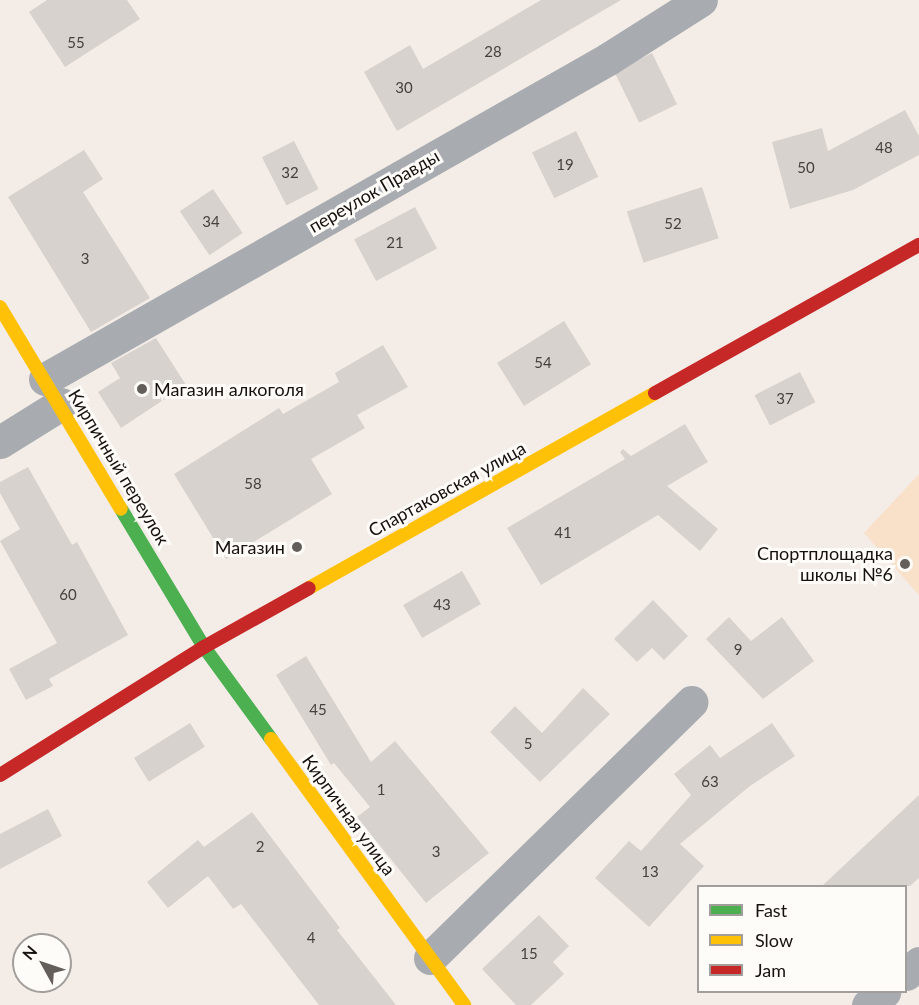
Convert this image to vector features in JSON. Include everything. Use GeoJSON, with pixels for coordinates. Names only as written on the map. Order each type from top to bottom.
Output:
{"type":"FeatureCollection","features":[{"type":"Feature","properties":{"kind":"street","name":"переулок Правды"},"geometry":{"type":"LineString","coordinates":[[0,442],[53,391],[701,0]]}},
{"type":"Feature","properties":{"kind":"street","name":"Спартаковская улица"},"geometry":{"type":"LineString","coordinates":[[0,775],[204,647],[919,245]]}},
{"type":"Feature","properties":{"kind":"street","name":"Кирпичный переулок"},"geometry":{"type":"LineString","coordinates":[[0,307],[53,391],[204,647]]}},
{"type":"Feature","properties":{"kind":"street","name":"Кирпичная улица"},"geometry":{"type":"LineString","coordinates":[[204,647],[464,1005]]}},
{"type":"Feature","properties":{"kind":"street"},"geometry":{"type":"LineString","coordinates":[[430,958],[691,702]]}},
{"type":"Feature","properties":{"kind":"street"},"geometry":{"type":"LineString","coordinates":[[907,973],[919,963]]}},
{"type":"Feature","properties":{"kind":"street"},"geometry":{"type":"LineString","coordinates":[[868,1005],[883,993]]}},
{"type":"Feature","properties":{"kind":"shaded area","name":"Спортплощадка школы №6"},"geometry":{"type":"Polygon","coordinates":[[[919,474],[919,595],[864,533],[919,474]]]}},
{"type":"Feature","properties":{"kind":"building"},"geometry":{"type":"Polygon","coordinates":[[[47,0],[127,0],[140,19],[65,67],[29,12],[47,0]]]}},
{"type":"Feature","properties":{"kind":"building"},"geometry":{"type":"Polygon","coordinates":[[[541,0],[621,0],[397,131],[364,72],[410,45],[423,69],[541,0]]]}},
{"type":"Feature","properties":{"kind":"building"},"geometry":{"type":"Polygon","coordinates":[[[652,53],[677,104],[639,123],[614,71],[652,53]]]}},
{"type":"Feature","properties":{"kind":"building"},"geometry":{"type":"Polygon","coordinates":[[[905,110],[919,136],[919,155],[853,190],[790,209],[772,142],[822,128],[828,151],[905,110]]]}},
{"type":"Feature","properties":{"kind":"building"},"geometry":{"type":"Polygon","coordinates":[[[576,131],[598,177],[554,198],[532,152],[576,131]]]}},
{"type":"Feature","properties":{"kind":"building"},"geometry":{"type":"Polygon","coordinates":[[[294,141],[319,189],[286,205],[262,157],[294,141]]]}},
{"type":"Feature","properties":{"kind":"building"},"geometry":{"type":"Polygon","coordinates":[[[84,150],[103,179],[83,192],[150,298],[91,332],[8,197],[84,150]]]}},
{"type":"Feature","properties":{"kind":"building"},"geometry":{"type":"Polygon","coordinates":[[[702,187],[719,238],[644,263],[627,211],[702,187]]]}},
{"type":"Feature","properties":{"kind":"building"},"geometry":{"type":"Polygon","coordinates":[[[213,189],[243,233],[209,255],[180,211],[213,189]]]}},
{"type":"Feature","properties":{"kind":"building"},"geometry":{"type":"Polygon","coordinates":[[[415,207],[437,248],[376,281],[354,239],[415,207]]]}},
{"type":"Feature","properties":{"kind":"building"},"geometry":{"type":"Polygon","coordinates":[[[564,321],[591,364],[524,406],[497,363],[564,321]]]}},
{"type":"Feature","properties":{"kind":"building","name":"Магазин алкоголя"},"geometry":{"type":"Polygon","coordinates":[[[156,338],[186,385],[121,428],[98,392],[120,378],[111,363],[156,338]]]}},
{"type":"Feature","properties":{"kind":"building"},"geometry":{"type":"Polygon","coordinates":[[[383,345],[408,387],[357,415],[365,428],[311,459],[332,494],[226,559],[174,474],[279,408],[283,414],[339,382],[335,373],[383,345]]]}},
{"type":"Feature","properties":{"kind":"building"},"geometry":{"type":"Polygon","coordinates":[[[800,372],[815,402],[770,425],[755,395],[800,372]]]}},
{"type":"Feature","properties":{"kind":"building"},"geometry":{"type":"Polygon","coordinates":[[[685,424],[708,462],[667,486],[718,529],[700,551],[658,515],[541,585],[507,528],[625,459],[620,452],[623,449],[631,456],[685,424]]]}},
{"type":"Feature","properties":{"kind":"building"},"geometry":{"type":"Polygon","coordinates":[[[28,467],[72,545],[77,542],[128,635],[49,679],[53,686],[26,700],[9,669],[57,643],[0,541],[20,529],[0,493],[0,482],[28,467]]]}},
{"type":"Feature","properties":{"kind":"building"},"geometry":{"type":"Polygon","coordinates":[[[462,571],[481,604],[422,638],[403,605],[462,571]]]}},
{"type":"Feature","properties":{"kind":"building"},"geometry":{"type":"Polygon","coordinates":[[[653,600],[688,636],[664,660],[652,648],[637,662],[614,639],[653,600]]]}},
{"type":"Feature","properties":{"kind":"building"},"geometry":{"type":"Polygon","coordinates":[[[729,617],[751,641],[782,617],[814,661],[763,699],[706,639],[729,617]]]}},
{"type":"Feature","properties":{"kind":"building"},"geometry":{"type":"Polygon","coordinates":[[[306,656],[371,762],[395,741],[489,853],[426,903],[357,817],[370,807],[334,763],[331,765],[276,675],[306,656]]]}},
{"type":"Feature","properties":{"kind":"building"},"geometry":{"type":"Polygon","coordinates":[[[583,688],[610,714],[540,782],[490,732],[515,706],[542,733],[583,688]]]}},
{"type":"Feature","properties":{"kind":"building"},"geometry":{"type":"Polygon","coordinates":[[[190,723],[205,747],[149,782],[134,758],[190,723]]]}},
{"type":"Feature","properties":{"kind":"building"},"geometry":{"type":"Polygon","coordinates":[[[772,723],[795,756],[750,786],[680,844],[704,866],[649,927],[595,878],[629,841],[641,851],[691,795],[674,774],[710,745],[720,758],[772,723]]]}},
{"type":"Feature","properties":{"kind":"building"},"geometry":{"type":"Polygon","coordinates":[[[919,795],[919,878],[910,886],[823,885],[919,795]]]}},
{"type":"Feature","properties":{"kind":"building"},"geometry":{"type":"Polygon","coordinates":[[[48,809],[62,836],[0,869],[0,834],[48,809]]]}},
{"type":"Feature","properties":{"kind":"building"},"geometry":{"type":"Polygon","coordinates":[[[252,812],[340,928],[337,930],[396,1005],[319,1005],[241,904],[233,909],[208,876],[168,908],[147,882],[198,840],[204,847],[252,812]]]}},
{"type":"Feature","properties":{"kind":"building"},"geometry":{"type":"Polygon","coordinates":[[[539,915],[569,946],[553,962],[564,974],[531,1005],[516,1005],[482,969],[539,915]]]}},
{"type":"Feature","properties":{"kind":"traffic: fast"},"geometry":{"type":"LineString","coordinates":[[121,509],[204,647],[271,739]]}},
{"type":"Feature","properties":{"kind":"traffic: slow"},"geometry":{"type":"LineString","coordinates":[[0,307],[121,509]]}},
{"type":"Feature","properties":{"kind":"traffic: slow"},"geometry":{"type":"LineString","coordinates":[[309,588],[655,393]]}},
{"type":"Feature","properties":{"kind":"traffic: slow"},"geometry":{"type":"LineString","coordinates":[[271,739],[464,1005]]}},
{"type":"Feature","properties":{"kind":"traffic: jam"},"geometry":{"type":"LineString","coordinates":[[655,393],[919,245]]}},
{"type":"Feature","properties":{"kind":"traffic: jam"},"geometry":{"type":"LineString","coordinates":[[0,775],[204,647],[309,588]]}},
{"type":"Feature","properties":{"kind":"place","name":"Магазин алкоголя"},"geometry":{"type":"Point","coordinates":[142,389]}},
{"type":"Feature","properties":{"kind":"place","name":"Магазин"},"geometry":{"type":"Point","coordinates":[297,547]}},
{"type":"Feature","properties":{"kind":"place","name":"Спортплощадка школы №6"},"geometry":{"type":"Point","coordinates":[905,564]}}]}
